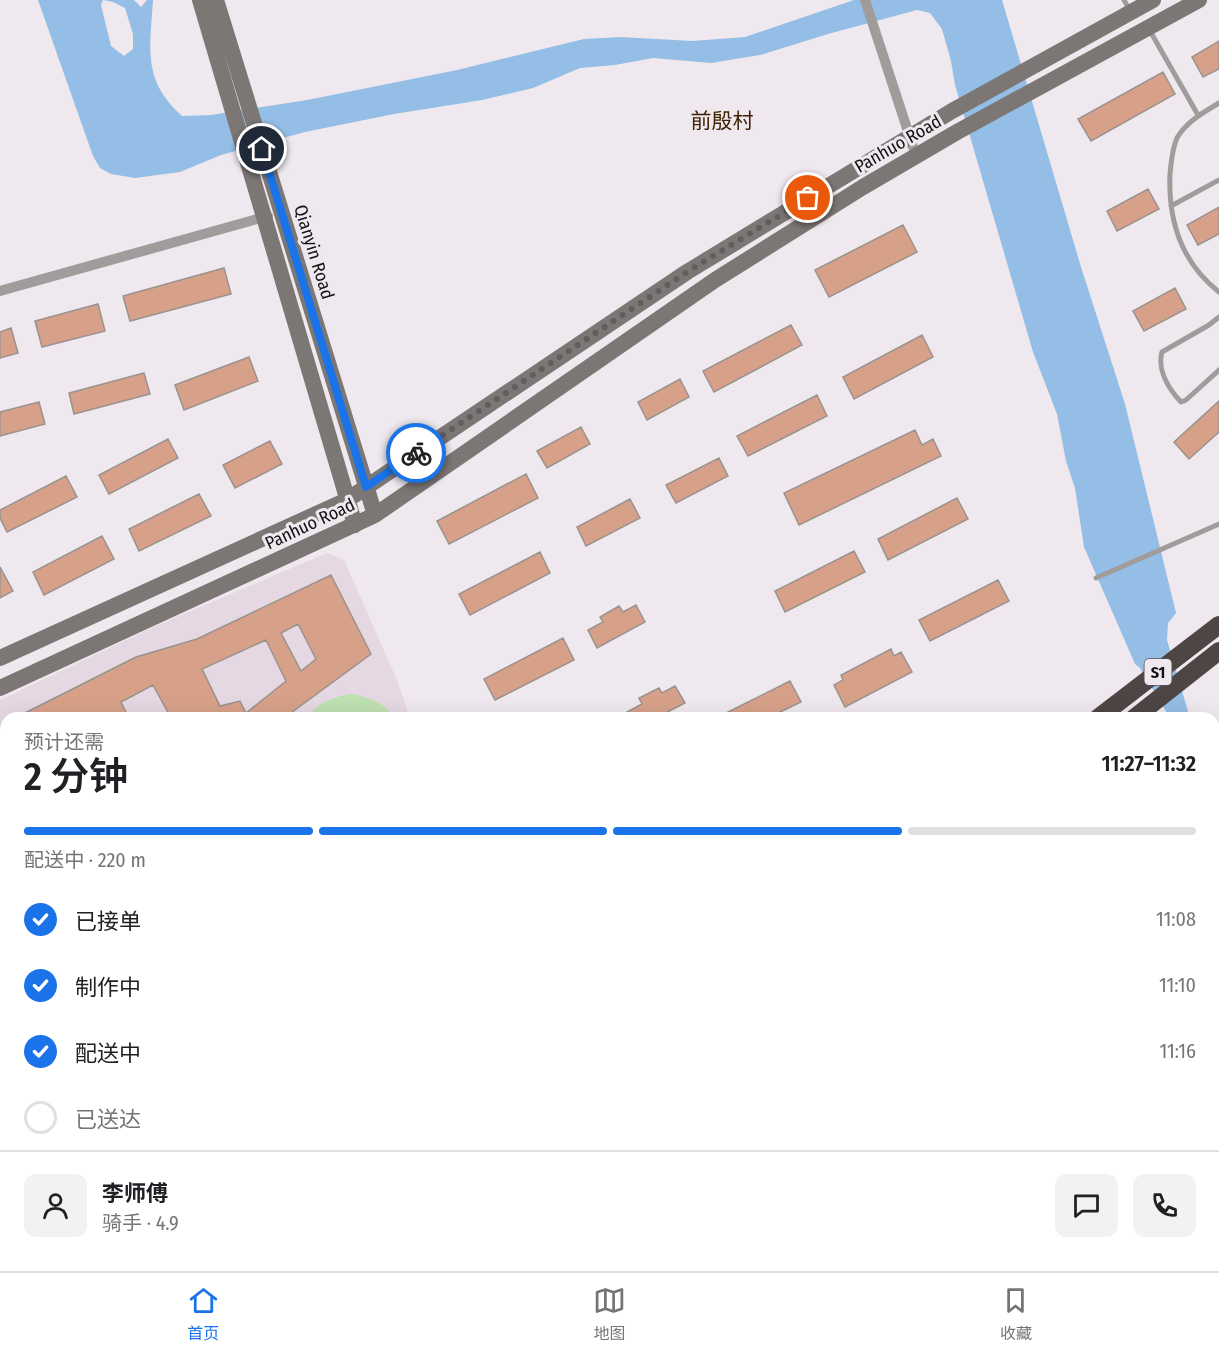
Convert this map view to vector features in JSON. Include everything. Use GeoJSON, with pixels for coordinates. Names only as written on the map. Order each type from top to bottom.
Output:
{"type":"FeatureCollection","features":[{"type":"Feature","properties":{"kind":"highway","name":"S1"},"geometry":{"type":"LineString","coordinates":[[1106,712],[1219,625]]}},
{"type":"Feature","properties":{"kind":"highway","name":"S1"},"geometry":{"type":"LineString","coordinates":[[1142,712],[1219,651]]}},
{"type":"Feature","properties":{"kind":"street"},"geometry":{"type":"LineString","coordinates":[[200,0],[355,525]]}},
{"type":"Feature","properties":{"kind":"street","name":"Qianyin Road"},"geometry":{"type":"LineString","coordinates":[[216,0],[375,515]]}},
{"type":"Feature","properties":{"kind":"street"},"geometry":{"type":"LineString","coordinates":[[865,0],[916,156]]}},
{"type":"Feature","properties":{"kind":"street","name":"Panhuo Road"},"geometry":{"type":"LineString","coordinates":[[0,658],[347,500],[687,272],[952,111],[1033,66],[1127,6],[1153,0]]}},
{"type":"Feature","properties":{"kind":"street","name":"Panhuo Road"},"geometry":{"type":"LineString","coordinates":[[0,688],[375,515],[715,279],[957,132],[1199,0]]}},
{"type":"Feature","properties":{"kind":"street"},"geometry":{"type":"LineString","coordinates":[[0,291],[281,213]]}},
{"type":"Feature","properties":{"kind":"lane"},"geometry":{"type":"LineString","coordinates":[[1148,28],[1198,116]]}},
{"type":"Feature","properties":{"kind":"lane"},"geometry":{"type":"LineString","coordinates":[[1219,103],[1198,116],[1177,139],[1171,161],[1170,192],[1174,228],[1184,251],[1209,284],[1219,292]]}},
{"type":"Feature","properties":{"kind":"lane"},"geometry":{"type":"LineString","coordinates":[[1171,206],[1219,180]]}},
{"type":"Feature","properties":{"kind":"lane"},"geometry":{"type":"LineString","coordinates":[[1219,316],[1209,325],[1162,352],[1161,357],[1167,384],[1180,402],[1186,400],[1219,370]]}},
{"type":"Feature","properties":{"kind":"lane"},"geometry":{"type":"LineString","coordinates":[[1096,578],[1219,524]]}},
{"type":"Feature","properties":{"kind":"shaded area"},"geometry":{"type":"Polygon","coordinates":[[[327,553],[344,560],[397,680],[408,712],[0,712],[0,700],[158,625],[327,553]]]}},
{"type":"Feature","properties":{"kind":"green space"},"geometry":{"type":"Polygon","coordinates":[[[352,694],[365,697],[390,712],[312,712],[326,701],[352,694]]]}},
{"type":"Feature","properties":{"kind":"water"},"geometry":{"type":"Polygon","coordinates":[[[38,0],[103,0],[134,0],[141,7],[147,0],[153,0],[150,49],[154,76],[169,103],[182,116],[211,115],[307,100],[457,70],[584,39],[621,37],[692,41],[745,37],[854,0],[1002,0],[1081,267],[1125,404],[1176,613],[1168,623],[1167,640],[1188,712],[1166,712],[1140,668],[1135,664],[1084,547],[1075,488],[1066,461],[1057,414],[1033,352],[955,85],[942,29],[930,13],[917,10],[760,55],[711,63],[653,58],[580,68],[533,88],[482,100],[394,114],[305,132],[221,155],[180,172],[135,178],[111,174],[100,168],[93,156],[38,0]],[[103,0],[101,5],[111,46],[124,56],[133,49],[133,34],[125,8],[103,0]]]}},
{"type":"Feature","properties":{"kind":"building"},"geometry":{"type":"Polygon","coordinates":[[[1219,41],[1219,69],[1203,77],[1192,57],[1219,41]]]}},
{"type":"Feature","properties":{"kind":"building"},"geometry":{"type":"Polygon","coordinates":[[[1163,72],[1175,94],[1091,141],[1078,119],[1163,72]]]}},
{"type":"Feature","properties":{"kind":"building"},"geometry":{"type":"Polygon","coordinates":[[[1148,189],[1159,209],[1117,231],[1107,211],[1148,189]]]}},
{"type":"Feature","properties":{"kind":"building"},"geometry":{"type":"Polygon","coordinates":[[[1219,207],[1219,234],[1198,245],[1187,225],[1219,207]]]}},
{"type":"Feature","properties":{"kind":"building"},"geometry":{"type":"Polygon","coordinates":[[[903,225],[917,252],[829,297],[815,270],[903,225]]]}},
{"type":"Feature","properties":{"kind":"building"},"geometry":{"type":"Polygon","coordinates":[[[224,268],[231,294],[130,321],[123,296],[224,268]]]}},
{"type":"Feature","properties":{"kind":"building"},"geometry":{"type":"Polygon","coordinates":[[[1175,288],[1186,309],[1144,331],[1133,311],[1175,288]]]}},
{"type":"Feature","properties":{"kind":"building"},"geometry":{"type":"Polygon","coordinates":[[[98,304],[105,331],[42,347],[35,321],[98,304]]]}},
{"type":"Feature","properties":{"kind":"building"},"geometry":{"type":"Polygon","coordinates":[[[791,325],[802,345],[714,392],[703,371],[791,325]]]}},
{"type":"Feature","properties":{"kind":"building"},"geometry":{"type":"Polygon","coordinates":[[[11,328],[18,353],[0,358],[0,332],[11,328]]]}},
{"type":"Feature","properties":{"kind":"building"},"geometry":{"type":"Polygon","coordinates":[[[922,335],[933,357],[854,399],[843,377],[922,335]]]}},
{"type":"Feature","properties":{"kind":"building"},"geometry":{"type":"Polygon","coordinates":[[[249,357],[258,381],[184,410],[175,385],[249,357]]]}},
{"type":"Feature","properties":{"kind":"building"},"geometry":{"type":"Polygon","coordinates":[[[144,373],[150,394],[74,414],[69,393],[144,373]]]}},
{"type":"Feature","properties":{"kind":"building"},"geometry":{"type":"Polygon","coordinates":[[[680,379],[689,397],[647,420],[638,402],[680,379]]]}},
{"type":"Feature","properties":{"kind":"building"},"geometry":{"type":"Polygon","coordinates":[[[817,395],[827,416],[748,456],[737,436],[817,395]]]}},
{"type":"Feature","properties":{"kind":"building"},"geometry":{"type":"Polygon","coordinates":[[[1219,401],[1219,432],[1189,459],[1174,442],[1219,401]]]}},
{"type":"Feature","properties":{"kind":"building"},"geometry":{"type":"Polygon","coordinates":[[[39,402],[45,424],[0,436],[0,412],[39,402]]]}},
{"type":"Feature","properties":{"kind":"building"},"geometry":{"type":"Polygon","coordinates":[[[581,427],[590,444],[547,468],[537,451],[581,427]]]}},
{"type":"Feature","properties":{"kind":"building"},"geometry":{"type":"Polygon","coordinates":[[[915,430],[922,445],[933,439],[941,456],[799,525],[784,493],[915,430]]]}},
{"type":"Feature","properties":{"kind":"building"},"geometry":{"type":"Polygon","coordinates":[[[168,439],[178,458],[109,494],[99,475],[168,439]]]}},
{"type":"Feature","properties":{"kind":"building"},"geometry":{"type":"Polygon","coordinates":[[[270,441],[282,464],[235,488],[223,465],[270,441]]]}},
{"type":"Feature","properties":{"kind":"building"},"geometry":{"type":"Polygon","coordinates":[[[719,458],[728,476],[676,503],[666,485],[719,458]]]}},
{"type":"Feature","properties":{"kind":"building"},"geometry":{"type":"Polygon","coordinates":[[[526,474],[538,498],[449,544],[437,521],[526,474]]]}},
{"type":"Feature","properties":{"kind":"building"},"geometry":{"type":"Polygon","coordinates":[[[66,476],[77,497],[7,532],[0,518],[0,510],[66,476]]]}},
{"type":"Feature","properties":{"kind":"building"},"geometry":{"type":"Polygon","coordinates":[[[199,494],[211,516],[139,551],[129,529],[199,494]]]}},
{"type":"Feature","properties":{"kind":"building"},"geometry":{"type":"Polygon","coordinates":[[[957,498],[968,519],[888,560],[878,539],[957,498]]]}},
{"type":"Feature","properties":{"kind":"building"},"geometry":{"type":"Polygon","coordinates":[[[630,499],[640,518],[586,546],[577,527],[630,499]]]}},
{"type":"Feature","properties":{"kind":"building"},"geometry":{"type":"Polygon","coordinates":[[[102,536],[114,559],[44,595],[33,572],[102,536]]]}},
{"type":"Feature","properties":{"kind":"building"},"geometry":{"type":"Polygon","coordinates":[[[854,551],[865,572],[785,612],[775,591],[854,551]]]}},
{"type":"Feature","properties":{"kind":"building"},"geometry":{"type":"Polygon","coordinates":[[[540,552],[550,573],[470,615],[459,594],[540,552]]]}},
{"type":"Feature","properties":{"kind":"building"},"geometry":{"type":"Polygon","coordinates":[[[0,567],[13,591],[0,598],[0,567]]]}},
{"type":"Feature","properties":{"kind":"building"},"geometry":{"type":"Polygon","coordinates":[[[331,575],[371,654],[292,712],[247,712],[286,681],[266,640],[202,669],[220,706],[240,701],[246,712],[168,712],[153,685],[121,702],[126,712],[27,712],[136,657],[197,639],[331,575]],[[298,624],[281,633],[301,671],[316,659],[298,624]]]}},
{"type":"Feature","properties":{"kind":"building"},"geometry":{"type":"Polygon","coordinates":[[[998,580],[1009,601],[930,641],[919,620],[998,580]]]}},
{"type":"Feature","properties":{"kind":"building"},"geometry":{"type":"Polygon","coordinates":[[[636,605],[645,622],[597,648],[588,630],[603,622],[600,617],[619,606],[623,612],[636,605]]]}},
{"type":"Feature","properties":{"kind":"building"},"geometry":{"type":"Polygon","coordinates":[[[563,638],[574,660],[495,700],[484,679],[563,638]]]}},
{"type":"Feature","properties":{"kind":"building"},"geometry":{"type":"Polygon","coordinates":[[[891,649],[894,656],[901,652],[912,672],[845,707],[834,685],[843,680],[841,675],[891,649]]]}},
{"type":"Feature","properties":{"kind":"building"},"geometry":{"type":"Polygon","coordinates":[[[790,681],[801,702],[780,712],[728,712],[790,681]]]}},
{"type":"Feature","properties":{"kind":"building"},"geometry":{"type":"Polygon","coordinates":[[[675,686],[685,703],[668,712],[627,712],[642,704],[639,698],[659,688],[662,693],[675,686]]]}},
{"type":"Feature","properties":{"kind":"way so far"},"geometry":{"type":"LineString","coordinates":[[416,453],[687,272],[808,198]]}},
{"type":"Feature","properties":{"kind":"district","name":"前殷村"},"geometry":{"type":"Point","coordinates":[722,121]}},
{"type":"Feature","properties":{"kind":"route"},"geometry":{"type":"LineString","coordinates":[[262,149],[366,487],[416,453]]}}]}
